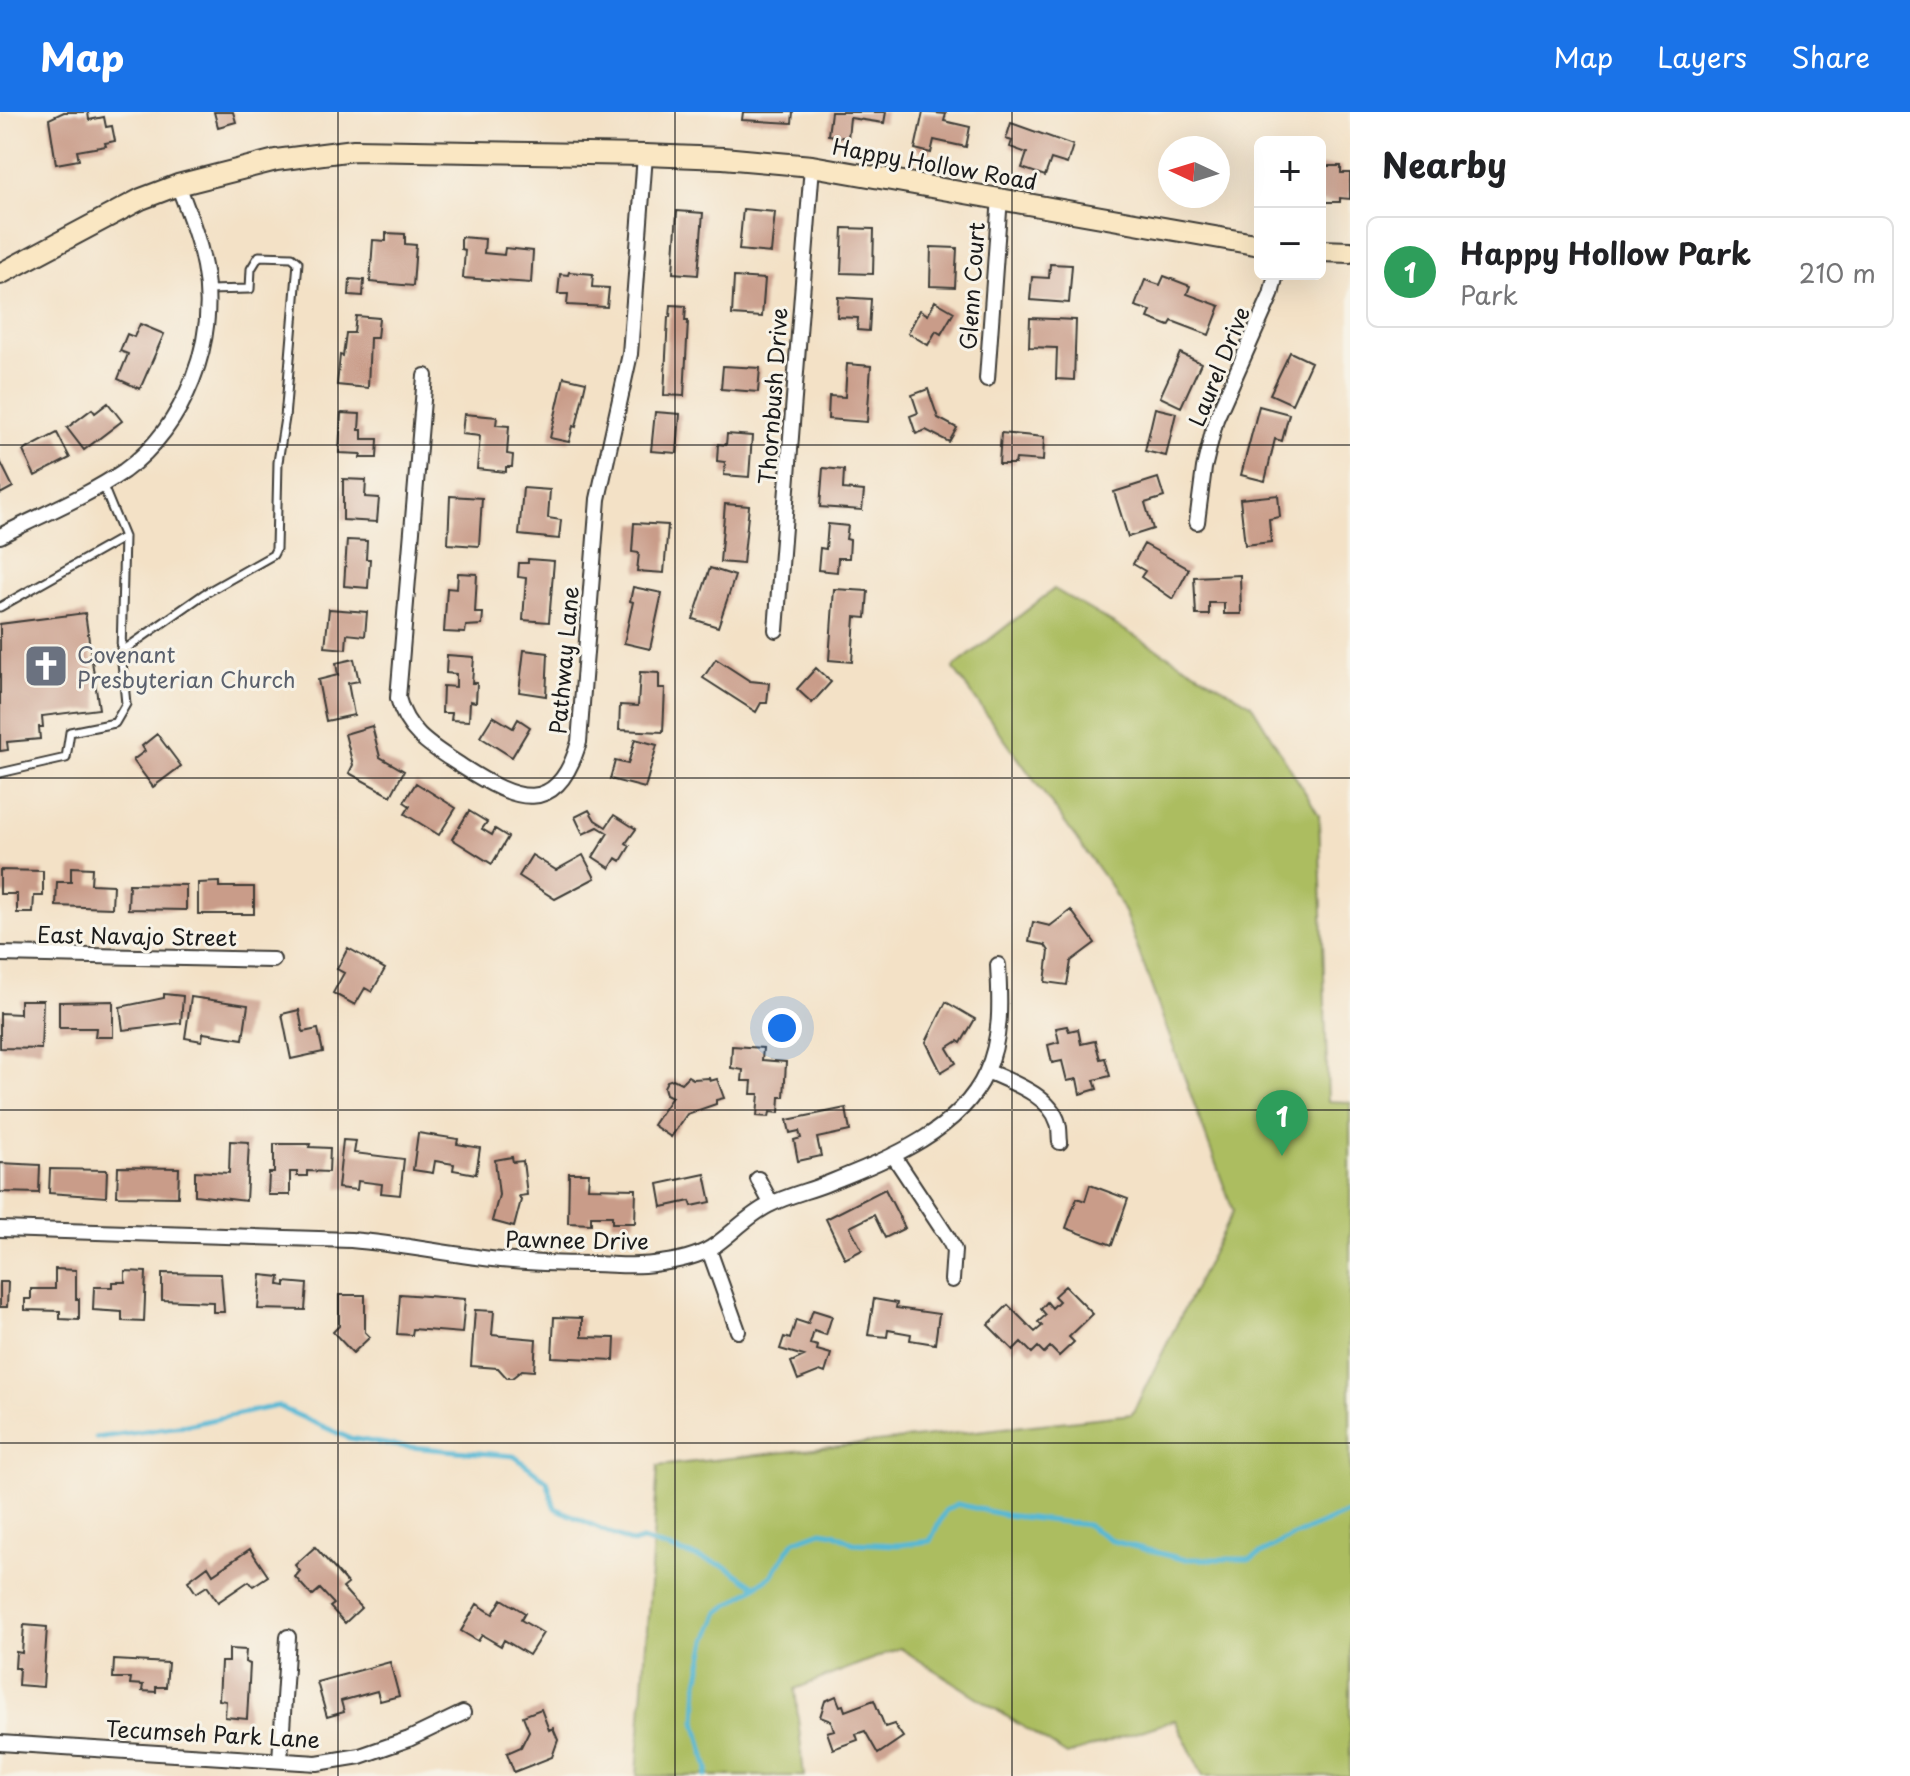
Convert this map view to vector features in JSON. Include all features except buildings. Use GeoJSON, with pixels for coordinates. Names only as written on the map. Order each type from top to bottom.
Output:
{"type":"FeatureCollection","features":[{"type":"Feature","properties":{"kind":"main road","name":"Happy Hollow Road"},"geometry":{"type":"LineString","coordinates":[[0,274],[141,199],[178,185],[276,160],[354,150],[645,155],[812,166],[1254,244]]}},
{"type":"Feature","properties":{"kind":"main road"},"geometry":{"type":"LineString","coordinates":[[1326,251],[1350,252]]}},
{"type":"Feature","properties":{"kind":"street","name":"Pathway Lane"},"geometry":{"type":"LineString","coordinates":[[425,376],[398,698],[402,714],[421,740],[493,786],[511,794],[528,796],[544,792],[568,775],[579,742],[598,499],[630,354],[645,155]]}},
{"type":"Feature","properties":{"kind":"street","name":"Thornbush Drive"},"geometry":{"type":"LineString","coordinates":[[776,630],[812,166]]}},
{"type":"Feature","properties":{"kind":"street"},"geometry":{"type":"LineString","coordinates":[[0,536],[102,484],[145,453],[173,418],[193,376],[206,334],[207,290],[200,250],[178,185]]}},
{"type":"Feature","properties":{"kind":"street","name":"Glenn Court"},"geometry":{"type":"LineString","coordinates":[[987,379],[1000,197]]}},
{"type":"Feature","properties":{"kind":"street","name":"Laurel Drive"},"geometry":{"type":"LineString","coordinates":[[1197,522],[1204,468],[1216,419],[1271,295],[1275,280]]}},
{"type":"Feature","properties":{"kind":"street","name":"East Navajo Street"},"geometry":{"type":"LineString","coordinates":[[0,954],[273,960]]}},
{"type":"Feature","properties":{"kind":"street","name":"Pawnee Drive"},"geometry":{"type":"LineString","coordinates":[[0,1229],[351,1240],[543,1263],[650,1265],[709,1250],[771,1203],[814,1189],[893,1155],[937,1128],[959,1110],[976,1091],[987,1071],[999,1021],[998,965]]}},
{"type":"Feature","properties":{"kind":"street"},"geometry":{"type":"LineString","coordinates":[[987,1071],[1017,1085],[1049,1108],[1058,1122],[1060,1142]]}},
{"type":"Feature","properties":{"kind":"street"},"geometry":{"type":"LineString","coordinates":[[893,1155],[954,1250],[952,1280]]}},
{"type":"Feature","properties":{"kind":"street"},"geometry":{"type":"LineString","coordinates":[[758,1179],[771,1203]]}},
{"type":"Feature","properties":{"kind":"street"},"geometry":{"type":"LineString","coordinates":[[709,1250],[738,1331]]}},
{"type":"Feature","properties":{"kind":"street"},"geometry":{"type":"LineString","coordinates":[[280,1760],[288,1637]]}},
{"type":"Feature","properties":{"kind":"street","name":"Tecumseh Park Lane"},"geometry":{"type":"LineString","coordinates":[[0,1743],[317,1763],[360,1756],[409,1739],[463,1713]]}},
{"type":"Feature","properties":{"kind":"lane"},"geometry":{"type":"LineString","coordinates":[[121,652],[204,594],[273,555],[276,549],[278,462],[285,418],[298,262],[292,257],[259,256],[251,269],[250,289],[207,290]]}},
{"type":"Feature","properties":{"kind":"lane"},"geometry":{"type":"LineString","coordinates":[[0,773],[66,758],[70,732],[115,723],[126,704],[121,652],[124,537],[102,484]]}},
{"type":"Feature","properties":{"kind":"lane"},"geometry":{"type":"LineString","coordinates":[[0,607],[124,537]]}},
{"type":"Feature","properties":{"kind":"green space"},"geometry":{"type":"Polygon","coordinates":[[[1054,589],[1251,704],[1319,815],[1328,1101],[1350,1102],[1350,1776],[1203,1776],[1175,1720],[1067,1755],[900,1648],[795,1689],[804,1776],[637,1776],[658,1466],[1132,1414],[1233,1211],[1125,914],[1109,884],[953,668],[1054,589]]]}},
{"type":"Feature","properties":{"kind":"waterway"},"geometry":{"type":"LineString","coordinates":[[96,1438],[187,1425],[277,1406],[349,1438],[398,1446],[514,1456],[547,1481],[555,1508],[632,1543],[642,1540],[725,1566],[755,1586]]}},
{"type":"Feature","properties":{"kind":"waterway"},"geometry":{"type":"LineString","coordinates":[[706,1776],[708,1769],[696,1721],[698,1682],[707,1640],[719,1612],[771,1576],[794,1541],[821,1531],[834,1533],[853,1543],[898,1545],[930,1541],[945,1511],[957,1504],[1005,1515],[1087,1525],[1113,1541],[1182,1559],[1251,1559],[1291,1537],[1350,1512]]}},
{"type":"Feature","properties":{"kind":"place","name":"Covenant Presbyterian Church"},"geometry":{"type":"Point","coordinates":[46,666]}},
{"type":"Feature","properties":{"kind":"place","name":"Happy Hollow Park"},"geometry":{"type":"Point","coordinates":[1282,1156]}}]}
